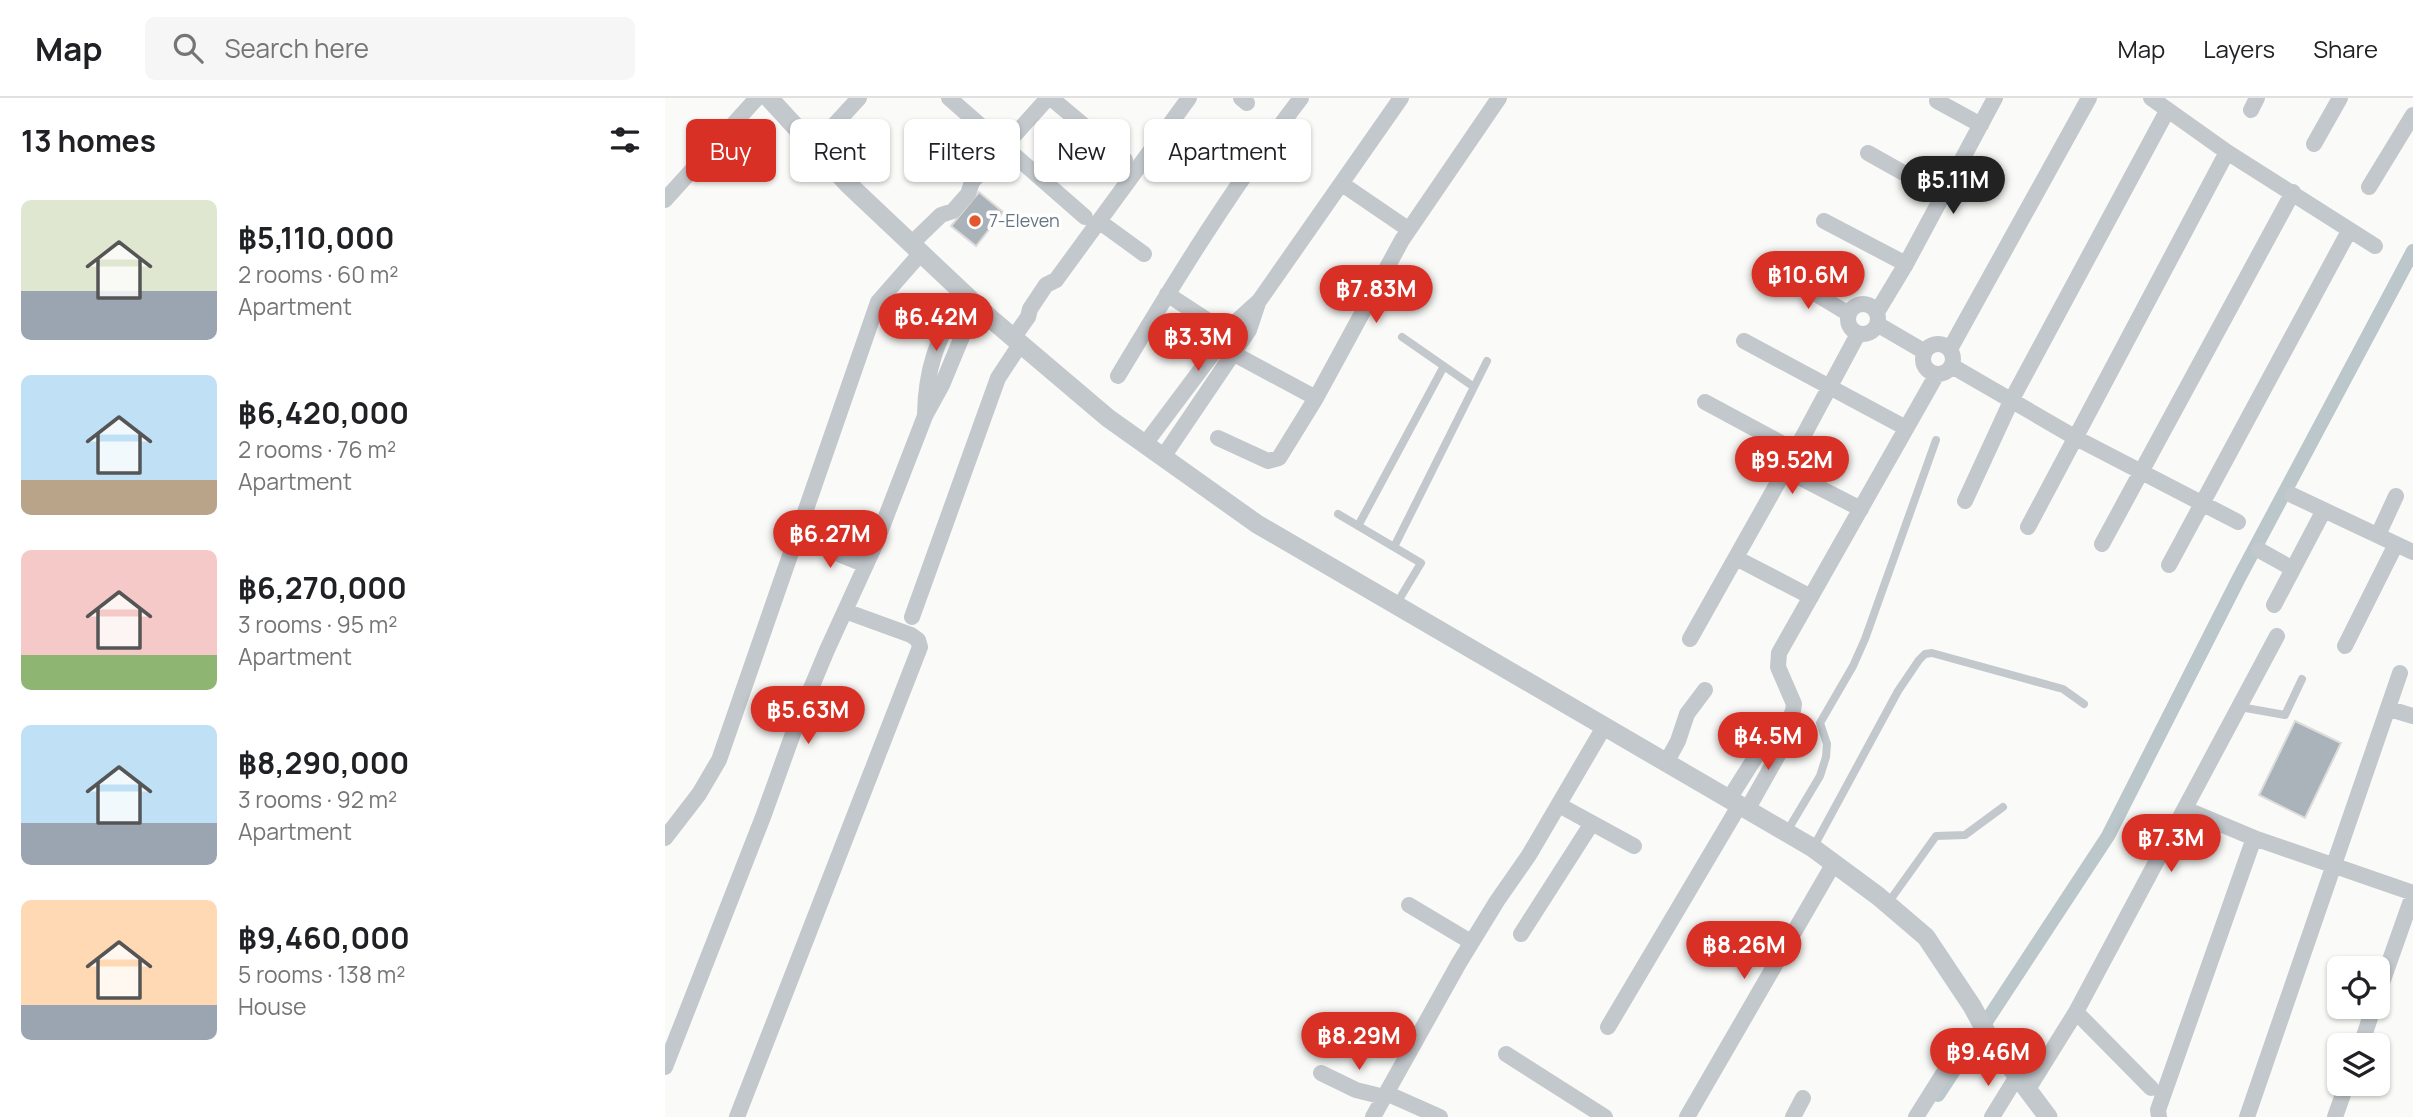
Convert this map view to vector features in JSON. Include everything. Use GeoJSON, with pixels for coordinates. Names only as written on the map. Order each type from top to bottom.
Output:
{"type":"FeatureCollection","features":[{"type":"Feature","properties":{"kind":"street"},"geometry":{"type":"LineString","coordinates":[[665,200],[757,98]]}},
{"type":"Feature","properties":{"kind":"street"},"geometry":{"type":"LineString","coordinates":[[769,98],[790,121]]}},
{"type":"Feature","properties":{"kind":"street"},"geometry":{"type":"LineString","coordinates":[[840,119],[859,98]]}},
{"type":"Feature","properties":{"kind":"street"},"geometry":{"type":"LineString","coordinates":[[949,98],[972,119]]}},
{"type":"Feature","properties":{"kind":"street"},"geometry":{"type":"LineString","coordinates":[[1020,130],[1049,98],[1075,119]]}},
{"type":"Feature","properties":{"kind":"street"},"geometry":{"type":"LineString","coordinates":[[912,617],[998,378],[1018,340],[1030,309],[1046,285],[1056,280],[1092,220],[1189,98]]}},
{"type":"Feature","properties":{"kind":"street"},"geometry":{"type":"LineString","coordinates":[[1118,376],[1167,295],[1272,136],[1301,98]]}},
{"type":"Feature","properties":{"kind":"street"},"geometry":{"type":"LineString","coordinates":[[1145,444],[1174,405],[1230,344],[1249,330],[1259,301],[1401,98]]}},
{"type":"Feature","properties":{"kind":"street"},"geometry":{"type":"LineString","coordinates":[[1218,438],[1268,461],[1279,458],[1408,229],[1499,98]]}},
{"type":"Feature","properties":{"kind":"street"},"geometry":{"type":"LineString","coordinates":[[1925,352],[1877,318],[1872,307],[1864,304],[1855,306],[1849,313],[1851,328],[1858,334],[1868,334],[1877,318],[1943,195],[1980,125],[1995,98]]}},
{"type":"Feature","properties":{"kind":"street"},"geometry":{"type":"LineString","coordinates":[[1950,349],[2089,98]]}},
{"type":"Feature","properties":{"kind":"street"},"geometry":{"type":"LineString","coordinates":[[2151,98],[2227,152],[2293,192],[2349,232],[2375,246]]}},
{"type":"Feature","properties":{"kind":"street"},"geometry":{"type":"LineString","coordinates":[[2314,144],[2340,98]]}},
{"type":"Feature","properties":{"kind":"street"},"geometry":{"type":"LineString","coordinates":[[1937,101],[1980,125]]}},
{"type":"Feature","properties":{"kind":"street"},"geometry":{"type":"LineString","coordinates":[[1965,500],[2012,399],[2167,111]]}},
{"type":"Feature","properties":{"kind":"street"},"geometry":{"type":"LineString","coordinates":[[2369,187],[2413,115]]}},
{"type":"Feature","properties":{"kind":"street"},"geometry":{"type":"LineString","coordinates":[[2028,527],[2227,152]]}},
{"type":"Feature","properties":{"kind":"street"},"geometry":{"type":"LineString","coordinates":[[1868,153],[1943,195]]}},
{"type":"Feature","properties":{"kind":"street"},"geometry":{"type":"LineString","coordinates":[[1020,162],[1092,220],[1144,254]]}},
{"type":"Feature","properties":{"kind":"street"},"geometry":{"type":"LineString","coordinates":[[846,182],[969,298],[1108,418],[1257,524],[1813,848],[1888,903],[1926,937],[1972,1006],[1991,1041],[2048,1117]]}},
{"type":"Feature","properties":{"kind":"street"},"geometry":{"type":"LineString","coordinates":[[665,838],[699,794],[719,760],[877,302],[941,215],[945,204],[961,186],[972,182]]}},
{"type":"Feature","properties":{"kind":"street"},"geometry":{"type":"LineString","coordinates":[[1342,184],[1408,229]]}},
{"type":"Feature","properties":{"kind":"street"},"geometry":{"type":"LineString","coordinates":[[2102,544],[2293,192]]}},
{"type":"Feature","properties":{"kind":"street"},"geometry":{"type":"LineString","coordinates":[[1824,221],[1906,264]]}},
{"type":"Feature","properties":{"kind":"street"},"geometry":{"type":"LineString","coordinates":[[2169,565],[2349,232]]}},
{"type":"Feature","properties":{"kind":"street"},"geometry":{"type":"LineString","coordinates":[[1786,276],[1849,313]]}},
{"type":"Feature","properties":{"kind":"street"},"geometry":{"type":"LineString","coordinates":[[1167,295],[1230,344],[1315,398]]}},
{"type":"Feature","properties":{"kind":"street"},"geometry":{"type":"LineString","coordinates":[[665,1067],[763,817],[799,717],[866,565],[925,416],[942,385],[969,298]]}},
{"type":"Feature","properties":{"kind":"street"},"geometry":{"type":"LineString","coordinates":[[1690,639],[1796,451],[1858,334]]}},
{"type":"Feature","properties":{"kind":"street"},"geometry":{"type":"LineString","coordinates":[[1744,341],[1906,428]]}},
{"type":"Feature","properties":{"kind":"street"},"geometry":{"type":"LineString","coordinates":[[1940,343],[1953,354],[1952,366],[1943,374],[1927,369],[1924,364],[1925,352],[1929,347],[1940,343]]}},
{"type":"Feature","properties":{"kind":"street"},"geometry":{"type":"LineString","coordinates":[[1163,457],[1191,416],[1230,344]]}},
{"type":"Feature","properties":{"kind":"street"},"geometry":{"type":"LineString","coordinates":[[1952,366],[2076,438],[2238,522]]}},
{"type":"Feature","properties":{"kind":"street"},"geometry":{"type":"LineString","coordinates":[[1608,1027],[1738,805],[1786,741],[1787,725],[1794,704],[1778,667],[1777,660],[1783,644],[1937,374]]}},
{"type":"Feature","properties":{"kind":"street"},"geometry":{"type":"LineString","coordinates":[[1705,402],[1796,451]]}},
{"type":"Feature","properties":{"kind":"street"},"geometry":{"type":"LineString","coordinates":[[1174,405],[1191,416]]}},
{"type":"Feature","properties":{"kind":"street"},"geometry":{"type":"LineString","coordinates":[[1785,470],[1861,509]]}},
{"type":"Feature","properties":{"kind":"street"},"geometry":{"type":"LineString","coordinates":[[2292,495],[2413,552]]}},
{"type":"Feature","properties":{"kind":"street"},"geometry":{"type":"LineString","coordinates":[[2378,535],[2396,496]]}},
{"type":"Feature","properties":{"kind":"street"},"geometry":{"type":"LineString","coordinates":[[2274,605],[2324,510]]}},
{"type":"Feature","properties":{"kind":"street"},"geometry":{"type":"LineString","coordinates":[[807,541],[866,565]]}},
{"type":"Feature","properties":{"kind":"street"},"geometry":{"type":"LineString","coordinates":[[2344,646],[2396,544]]}},
{"type":"Feature","properties":{"kind":"street"},"geometry":{"type":"LineString","coordinates":[[2259,550],[2293,569]]}},
{"type":"Feature","properties":{"kind":"street"},"geometry":{"type":"LineString","coordinates":[[1736,558],[1811,597]]}},
{"type":"Feature","properties":{"kind":"street"},"geometry":{"type":"LineString","coordinates":[[737,1117],[921,647],[918,640],[911,635],[845,611]]}},
{"type":"Feature","properties":{"kind":"street"},"geometry":{"type":"LineString","coordinates":[[1992,1117],[2022,1084],[2076,1012],[2277,636]]}},
{"type":"Feature","properties":{"kind":"street"},"geometry":{"type":"LineString","coordinates":[[2247,1117],[2390,709],[2400,673]]}},
{"type":"Feature","properties":{"kind":"street"},"geometry":{"type":"LineString","coordinates":[[1666,763],[1678,741],[1687,714],[1705,690]]}},
{"type":"Feature","properties":{"kind":"street"},"geometry":{"type":"LineString","coordinates":[[2390,709],[2413,716]]}},
{"type":"Feature","properties":{"kind":"street"},"geometry":{"type":"LineString","coordinates":[[1373,1117],[1471,943],[1529,855],[1604,727]]}},
{"type":"Feature","properties":{"kind":"street"},"geometry":{"type":"LineString","coordinates":[[1559,805],[1634,846]]}},
{"type":"Feature","properties":{"kind":"street"},"geometry":{"type":"LineString","coordinates":[[2185,809],[2254,838],[2413,894],[2390,960]]}},
{"type":"Feature","properties":{"kind":"street"},"geometry":{"type":"LineString","coordinates":[[1521,934],[1592,823]]}},
{"type":"Feature","properties":{"kind":"street"},"geometry":{"type":"LineString","coordinates":[[2159,1117],[2158,1110],[2254,838]]}},
{"type":"Feature","properties":{"kind":"street"},"geometry":{"type":"LineString","coordinates":[[1687,1117],[1834,863]]}},
{"type":"Feature","properties":{"kind":"street"},"geometry":{"type":"LineString","coordinates":[[1409,905],[1471,943]]}},
{"type":"Feature","properties":{"kind":"street"},"geometry":{"type":"LineString","coordinates":[[2076,1012],[2151,1088]]}},
{"type":"Feature","properties":{"kind":"street"},"geometry":{"type":"LineString","coordinates":[[1506,1054],[1605,1117]]}},
{"type":"Feature","properties":{"kind":"street"},"geometry":{"type":"LineString","coordinates":[[1321,1073],[1356,1090],[1385,1095],[1440,1117]]}},
{"type":"Feature","properties":{"kind":"street"},"geometry":{"type":"LineString","coordinates":[[1916,1117],[1943,1074]]}},
{"type":"Feature","properties":{"kind":"street"},"geometry":{"type":"LineString","coordinates":[[2336,1117],[2343,1096]]}},
{"type":"Feature","properties":{"kind":"street"},"geometry":{"type":"LineString","coordinates":[[1793,1117],[1803,1098]]}},
{"type":"Feature","properties":{"kind":"lane"},"geometry":{"type":"LineString","coordinates":[[1402,337],[1474,387]]}},
{"type":"Feature","properties":{"kind":"lane"},"geometry":{"type":"LineString","coordinates":[[1394,547],[1487,361]]}},
{"type":"Feature","properties":{"kind":"lane"},"geometry":{"type":"LineString","coordinates":[[1358,526],[1444,366]]}},
{"type":"Feature","properties":{"kind":"lane"},"geometry":{"type":"LineString","coordinates":[[1786,833],[1821,776],[1828,750],[1820,723],[1853,667],[1865,639],[1936,440]]}},
{"type":"Feature","properties":{"kind":"lane"},"geometry":{"type":"LineString","coordinates":[[1338,514],[1421,562],[1395,606]]}},
{"type":"Feature","properties":{"kind":"lane"},"geometry":{"type":"LineString","coordinates":[[1813,848],[1898,691],[1914,665],[1925,654],[1932,653],[2063,689],[2084,704]]}},
{"type":"Feature","properties":{"kind":"lane"},"geometry":{"type":"LineString","coordinates":[[2239,707],[2285,715],[2302,679]]}},
{"type":"Feature","properties":{"kind":"lane"},"geometry":{"type":"LineString","coordinates":[[1888,903],[1936,836],[1965,835],[2003,807]]}},
{"type":"Feature","properties":{"kind":"building"},"geometry":{"type":"Polygon","coordinates":[[[979,192],[1003,212],[976,246],[951,226],[979,192]]]}},
{"type":"Feature","properties":{"kind":"building"},"geometry":{"type":"Polygon","coordinates":[[[2295,721],[2341,743],[2305,818],[2259,795],[2295,721]]]}},
{"type":"Feature","properties":{"kind":"waterway"},"geometry":{"type":"LineString","coordinates":[[1938,1095],[2108,836],[2239,578],[2413,251]]}},
{"type":"Feature","properties":{"kind":"place","name":"7-Eleven"},"geometry":{"type":"Point","coordinates":[975,221]}}]}
